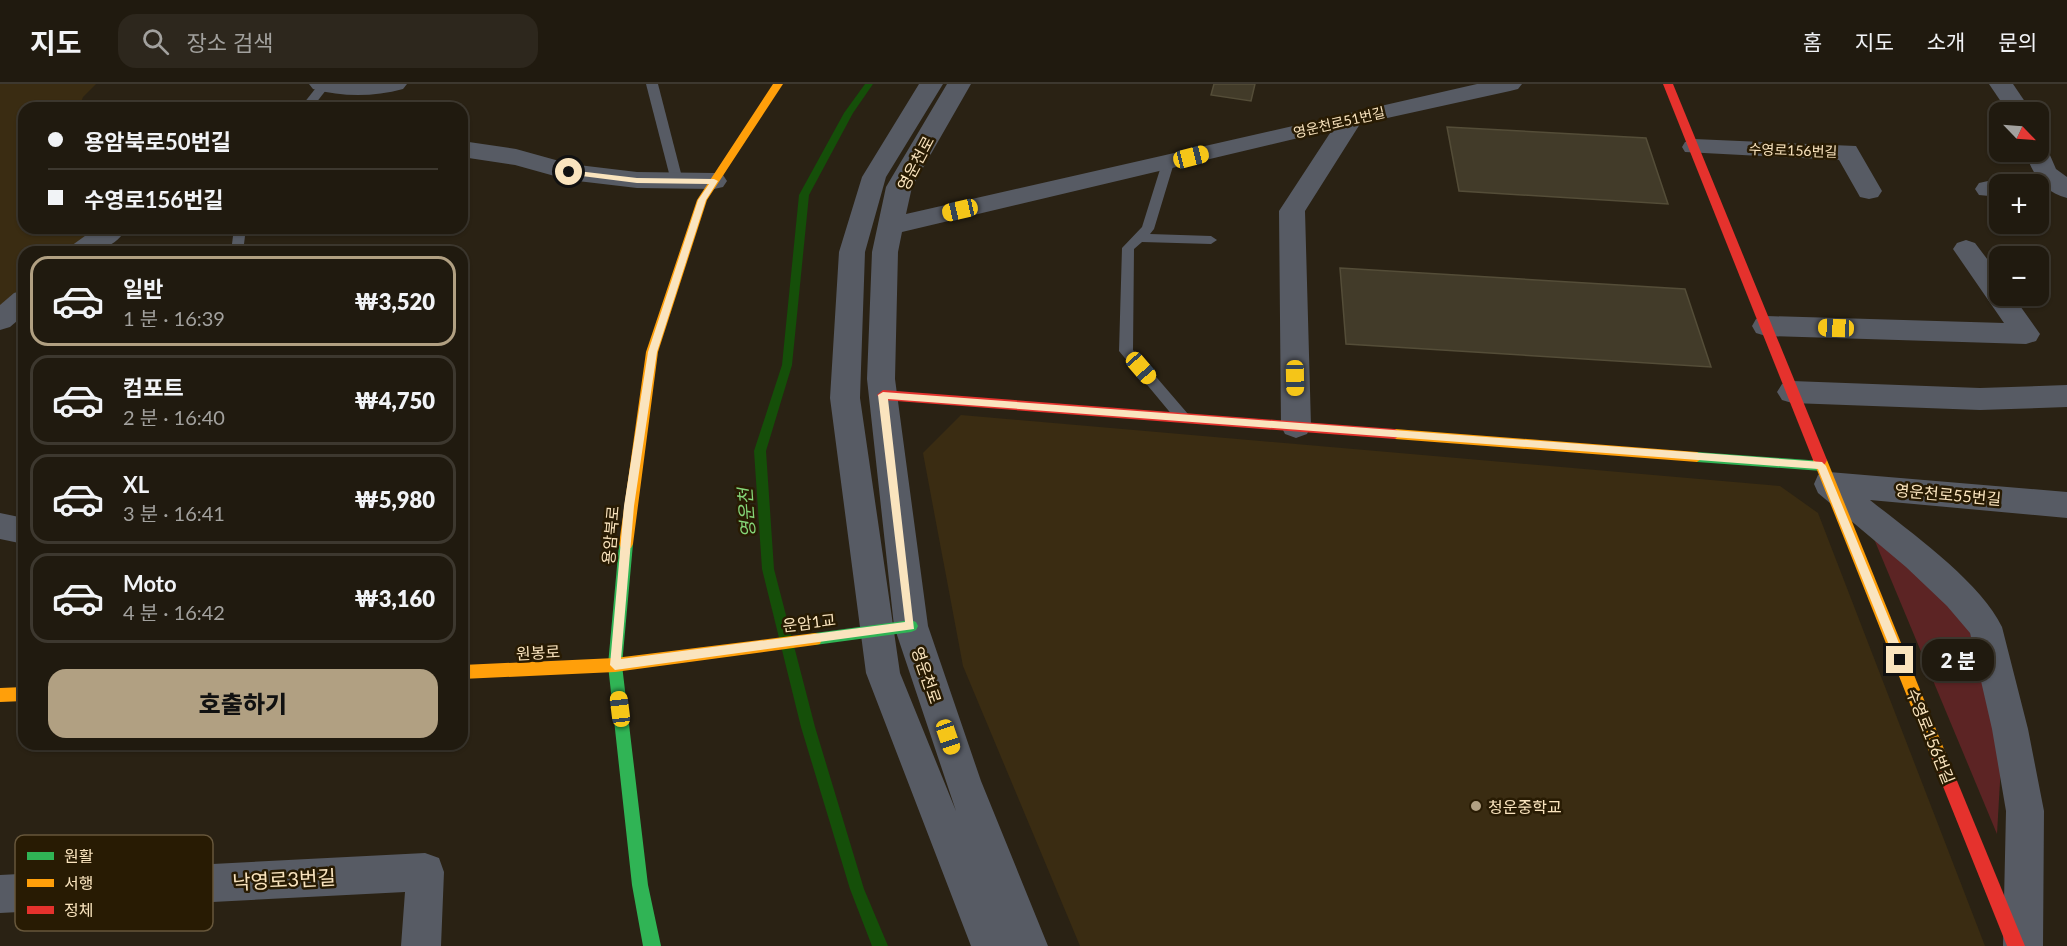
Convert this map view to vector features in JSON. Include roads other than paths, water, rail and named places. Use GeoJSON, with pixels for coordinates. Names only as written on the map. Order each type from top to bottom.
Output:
{"type":"FeatureCollection","features":[{"type":"Feature","properties":{"kind":"street"},"geometry":{"type":"LineString","coordinates":[[322,84],[332,88],[372,88],[395,84]]}},
{"type":"Feature","properties":{"kind":"street","name":"용암북로"},"geometry":{"type":"LineString","coordinates":[[652,946],[640,885],[615,665],[629,506],[652,352],[702,200],[778,84]]}},
{"type":"Feature","properties":{"kind":"street"},"geometry":{"type":"LineString","coordinates":[[931,84],[874,177],[852,252],[845,398],[883,673],[991,946]]}},
{"type":"Feature","properties":{"kind":"street","name":"영운천로"},"geometry":{"type":"LineString","coordinates":[[959,84],[899,187],[885,252],[883,395],[911,626],[963,782],[1028,946]]}},
{"type":"Feature","properties":{"kind":"street","name":"영운천로51번길"},"geometry":{"type":"LineString","coordinates":[[891,226],[1168,163],[1352,118],[1510,84]]}},
{"type":"Feature","properties":{"kind":"street","name":"수영로156번길"},"geometry":{"type":"LineString","coordinates":[[1668,84],[2016,946]]}},
{"type":"Feature","properties":{"kind":"street"},"geometry":{"type":"LineString","coordinates":[[2001,84],[2013,102]]}},
{"type":"Feature","properties":{"kind":"street"},"geometry":{"type":"LineString","coordinates":[[1296,426],[1292,211],[1352,118]]}},
{"type":"Feature","properties":{"kind":"street","name":"수영로156번길"},"geometry":{"type":"LineString","coordinates":[[1694,147],[1847,152],[1869,191]]}},
{"type":"Feature","properties":{"kind":"street"},"geometry":{"type":"LineString","coordinates":[[468,150],[516,157],[569,172],[637,180],[714,181]]}},
{"type":"Feature","properties":{"kind":"street"},"geometry":{"type":"LineString","coordinates":[[2041,162],[2045,173],[2067,190]]}},
{"type":"Feature","properties":{"kind":"street"},"geometry":{"type":"LineString","coordinates":[[2049,190],[2067,190]]}},
{"type":"Feature","properties":{"kind":"street"},"geometry":{"type":"LineString","coordinates":[[88,246],[106,234]]}},
{"type":"Feature","properties":{"kind":"street"},"geometry":{"type":"LineString","coordinates":[[1766,326],[2026,334],[1966,249]]}},
{"type":"Feature","properties":{"kind":"street"},"geometry":{"type":"LineString","coordinates":[[0,320],[18,305]]}},
{"type":"Feature","properties":{"kind":"street"},"geometry":{"type":"LineString","coordinates":[[1792,392],[1980,399],[2067,396]]}},
{"type":"Feature","properties":{"kind":"street","name":"영운천로55번길"},"geometry":{"type":"LineString","coordinates":[[883,395],[1296,426],[1825,475],[2067,505]]}},
{"type":"Feature","properties":{"kind":"street"},"geometry":{"type":"LineString","coordinates":[[1825,475],[1917,556],[1959,596],[1985,627],[2010,729],[2025,811],[2023,946]]}},
{"type":"Feature","properties":{"kind":"street"},"geometry":{"type":"LineString","coordinates":[[0,526],[18,530]]}},
{"type":"Feature","properties":{"kind":"street","name":"운암1교"},"geometry":{"type":"LineString","coordinates":[[615,665],[911,626]]}},
{"type":"Feature","properties":{"kind":"street","name":"원봉로"},"geometry":{"type":"LineString","coordinates":[[468,672],[615,665]]}},
{"type":"Feature","properties":{"kind":"street"},"geometry":{"type":"LineString","coordinates":[[0,695],[18,694]]}},
{"type":"Feature","properties":{"kind":"street","name":"낙영로3번길"},"geometry":{"type":"LineString","coordinates":[[213,883],[425,872],[421,946]]}},
{"type":"Feature","properties":{"kind":"street","name":"낙영로3번길"},"geometry":{"type":"LineString","coordinates":[[0,894],[15,893]]}},
{"type":"Feature","properties":{"kind":"lane"},"geometry":{"type":"LineString","coordinates":[[310,102],[322,84]]}},
{"type":"Feature","properties":{"kind":"lane"},"geometry":{"type":"LineString","coordinates":[[652,84],[676,181]]}},
{"type":"Feature","properties":{"kind":"lane"},"geometry":{"type":"LineString","coordinates":[[1168,163],[1149,229],[1128,248],[1126,351],[1183,418]]}},
{"type":"Feature","properties":{"kind":"lane"},"geometry":{"type":"LineString","coordinates":[[1140,237],[1211,240]]}},
{"type":"Feature","properties":{"kind":"waterway","name":"영운천"},"geometry":{"type":"LineString","coordinates":[[869,84],[849,113],[804,195],[787,365],[760,451],[768,569],[808,727],[857,889],[880,946]]}},
{"type":"Feature","properties":{"kind":"place","name":"청운중학교"},"geometry":{"type":"Point","coordinates":[1476,806]}}]}
